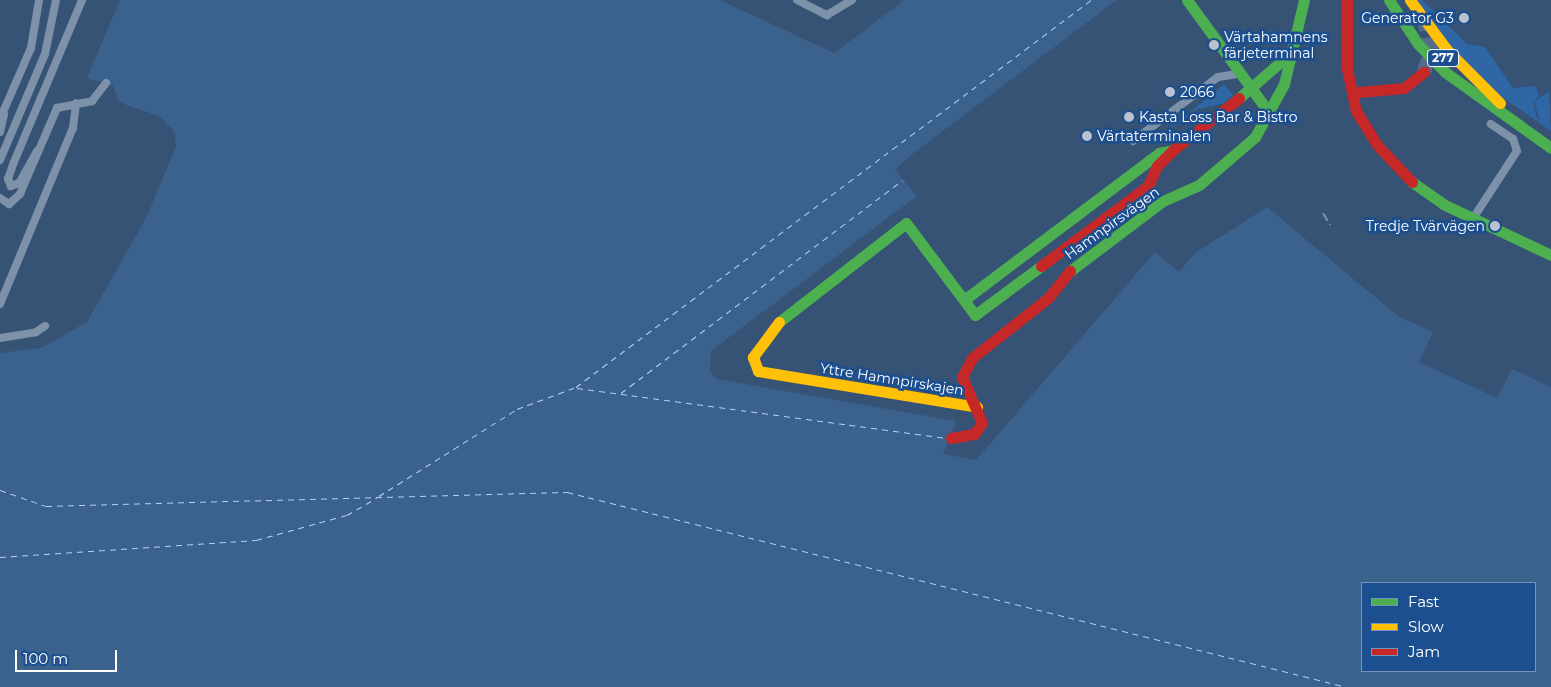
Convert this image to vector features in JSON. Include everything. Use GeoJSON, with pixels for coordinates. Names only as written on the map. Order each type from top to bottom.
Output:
{"type":"FeatureCollection","features":[{"type":"Feature","properties":{"kind":"main road"},"geometry":{"type":"LineString","coordinates":[[1187,0],[1236,74],[1251,89],[1270,114]]}},
{"type":"Feature","properties":{"kind":"main road","name":"Hamnpirsvägen"},"geometry":{"type":"LineString","coordinates":[[977,408],[963,373],[972,358],[1048,298],[1071,270],[1163,201],[1199,184],[1242,151],[1270,114],[1276,101],[1292,52],[1304,0]]}},
{"type":"Feature","properties":{"kind":"main road"},"geometry":{"type":"LineString","coordinates":[[1347,0],[1345,44],[1355,92],[1392,161],[1424,192],[1472,220],[1551,255]]}},
{"type":"Feature","properties":{"kind":"main road"},"geometry":{"type":"LineString","coordinates":[[1353,0],[1350,35],[1355,92]]}},
{"type":"Feature","properties":{"kind":"main road"},"geometry":{"type":"LineString","coordinates":[[1381,0],[1418,44]]}},
{"type":"Feature","properties":{"kind":"main road","name":"277"},"geometry":{"type":"LineString","coordinates":[[1389,0],[1418,44],[1551,148]]}},
{"type":"Feature","properties":{"kind":"main road","name":"277"},"geometry":{"type":"LineString","coordinates":[[1400,0],[1440,55],[1497,106],[1551,137]]}},
{"type":"Feature","properties":{"kind":"main road"},"geometry":{"type":"LineString","coordinates":[[1410,0],[1447,50],[1497,106]]}},
{"type":"Feature","properties":{"kind":"main road","name":"Hamnpirsvägen"},"geometry":{"type":"LineString","coordinates":[[753,363],[758,345],[785,314],[906,223],[975,316],[1148,186],[1157,166],[1173,150],[1251,89],[1292,52]]}},
{"type":"Feature","properties":{"kind":"main road"},"geometry":{"type":"LineString","coordinates":[[1355,92],[1401,89],[1424,72]]}},
{"type":"Feature","properties":{"kind":"main road"},"geometry":{"type":"LineString","coordinates":[[1251,89],[1276,101]]}},
{"type":"Feature","properties":{"kind":"main road","name":"Hamnpirsvägen"},"geometry":{"type":"LineString","coordinates":[[964,300],[1158,152],[1173,150]]}},
{"type":"Feature","properties":{"kind":"main road","name":"Yttre Hamnpirskajen"},"geometry":{"type":"LineString","coordinates":[[753,363],[765,374],[977,408],[982,418],[978,431],[950,438]]}},
{"type":"Feature","properties":{"kind":"street"},"geometry":{"type":"LineString","coordinates":[[0,132],[2,117],[32,48],[39,0]]}},
{"type":"Feature","properties":{"kind":"street"},"geometry":{"type":"LineString","coordinates":[[0,160],[45,54],[56,0]]}},
{"type":"Feature","properties":{"kind":"street"},"geometry":{"type":"LineString","coordinates":[[37,151],[19,182],[11,186],[8,179],[14,162],[82,0]]}},
{"type":"Feature","properties":{"kind":"street"},"geometry":{"type":"LineString","coordinates":[[797,0],[827,15],[852,0]]}},
{"type":"Feature","properties":{"kind":"street"},"geometry":{"type":"LineString","coordinates":[[1133,141],[1218,77],[1236,74]]}},
{"type":"Feature","properties":{"kind":"street"},"geometry":{"type":"LineString","coordinates":[[0,198],[9,204],[20,194],[57,108],[92,101],[106,83]]}},
{"type":"Feature","properties":{"kind":"street"},"geometry":{"type":"LineString","coordinates":[[1,301],[73,128],[76,103]]}},
{"type":"Feature","properties":{"kind":"street"},"geometry":{"type":"LineString","coordinates":[[1472,220],[1517,151],[1513,139],[1490,124]]}},
{"type":"Feature","properties":{"kind":"street"},"geometry":{"type":"LineString","coordinates":[[0,338],[36,332],[45,326]]}},
{"type":"Feature","properties":{"kind":"shaded area"},"geometry":{"type":"Polygon","coordinates":[[[120,0],[720,0],[834,53],[904,0],[1117,0],[911,155],[895,170],[917,196],[711,351],[710,372],[717,379],[956,421],[943,454],[976,460],[1155,252],[1179,272],[1195,253],[1267,207],[1398,316],[1433,332],[1419,362],[1497,398],[1512,369],[1551,387],[1551,687],[0,687],[0,353],[41,348],[87,322],[146,218],[176,147],[174,131],[159,116],[126,105],[118,100],[113,86],[87,78],[120,0]]]}},
{"type":"Feature","properties":{"kind":"shaded area"},"geometry":{"type":"Polygon","coordinates":[[[1417,0],[1422,0],[1467,44],[1485,47],[1513,88],[1536,86],[1539,96],[1533,102],[1537,118],[1540,120],[1534,102],[1549,91],[1551,131],[1502,97],[1462,61],[1417,0]]]}},
{"type":"Feature","properties":{"kind":"shaded area"},"geometry":{"type":"Polygon","coordinates":[[[1224,84],[1233,95],[1224,103],[1198,109],[1163,135],[1224,84]]]}},
{"type":"Feature","properties":{"kind":"ferry route"},"geometry":{"type":"LineString","coordinates":[[379,496],[517,409],[576,387],[1091,0]]}},
{"type":"Feature","properties":{"kind":"ferry route"},"geometry":{"type":"LineString","coordinates":[[621,393],[903,180]]}},
{"type":"Feature","properties":{"kind":"ferry route"},"geometry":{"type":"LineString","coordinates":[[577,388],[947,438]]}},
{"type":"Feature","properties":{"kind":"ferry route"},"geometry":{"type":"LineString","coordinates":[[0,490],[46,506],[567,492],[1347,687]]}},
{"type":"Feature","properties":{"kind":"ferry route"},"geometry":{"type":"LineString","coordinates":[[0,557],[256,540],[347,515],[376,498]]}},
{"type":"Feature","properties":{"kind":"tunnel"},"geometry":{"type":"LineString","coordinates":[[1424,72],[1431,51],[1425,23]]}},
{"type":"Feature","properties":{"kind":"railway"},"geometry":{"type":"LineString","coordinates":[[1323,213],[1330,225]]}},
{"type":"Feature","properties":{"kind":"traffic: fast"},"geometry":{"type":"LineString","coordinates":[[1187,0],[1270,114]]}},
{"type":"Feature","properties":{"kind":"traffic: fast"},"geometry":{"type":"LineString","coordinates":[[1070,271],[1163,201],[1199,185],[1255,137],[1284,84],[1304,0]]}},
{"type":"Feature","properties":{"kind":"traffic: fast"},"geometry":{"type":"LineString","coordinates":[[1389,0],[1418,44],[1445,72],[1551,148]]}},
{"type":"Feature","properties":{"kind":"traffic: fast"},"geometry":{"type":"LineString","coordinates":[[1239,98],[1292,52]]}},
{"type":"Feature","properties":{"kind":"traffic: fast"},"geometry":{"type":"LineString","coordinates":[[964,300],[1159,153],[1173,150]]}},
{"type":"Feature","properties":{"kind":"traffic: fast"},"geometry":{"type":"LineString","coordinates":[[1412,182],[1443,204],[1551,255]]}},
{"type":"Feature","properties":{"kind":"traffic: fast"},"geometry":{"type":"LineString","coordinates":[[779,322],[906,223],[975,315],[1041,266]]}},
{"type":"Feature","properties":{"kind":"traffic: slow"},"geometry":{"type":"LineString","coordinates":[[1410,0],[1447,50],[1500,103]]}},
{"type":"Feature","properties":{"kind":"traffic: slow"},"geometry":{"type":"LineString","coordinates":[[779,322],[753,357],[758,371],[977,407]]}},
{"type":"Feature","properties":{"kind":"traffic: jam"},"geometry":{"type":"LineString","coordinates":[[1347,0],[1347,69],[1356,111],[1377,145],[1412,182]]}},
{"type":"Feature","properties":{"kind":"traffic: jam"},"geometry":{"type":"LineString","coordinates":[[1359,92],[1404,88],[1424,72]]}},
{"type":"Feature","properties":{"kind":"traffic: jam"},"geometry":{"type":"LineString","coordinates":[[1041,266],[1148,186],[1157,166],[1173,150],[1239,98]]}},
{"type":"Feature","properties":{"kind":"traffic: jam"},"geometry":{"type":"LineString","coordinates":[[951,438],[974,434],[982,423],[962,377],[972,358],[1048,298],[1070,271]]}},
{"type":"Feature","properties":{"kind":"place","name":"Generator G3"},"geometry":{"type":"Point","coordinates":[1464,18]}},
{"type":"Feature","properties":{"kind":"place","name":"Värtahamnens färjeterminal"},"geometry":{"type":"Point","coordinates":[1214,45]}},
{"type":"Feature","properties":{"kind":"place","name":"2066"},"geometry":{"type":"Point","coordinates":[1170,92]}},
{"type":"Feature","properties":{"kind":"place","name":"Kasta Loss Bar & Bistro"},"geometry":{"type":"Point","coordinates":[1129,117]}},
{"type":"Feature","properties":{"kind":"place","name":"Värtaterminalen"},"geometry":{"type":"Point","coordinates":[1087,136]}},
{"type":"Feature","properties":{"kind":"place","name":"Tredje Tvärvägen"},"geometry":{"type":"Point","coordinates":[1495,226]}}]}
